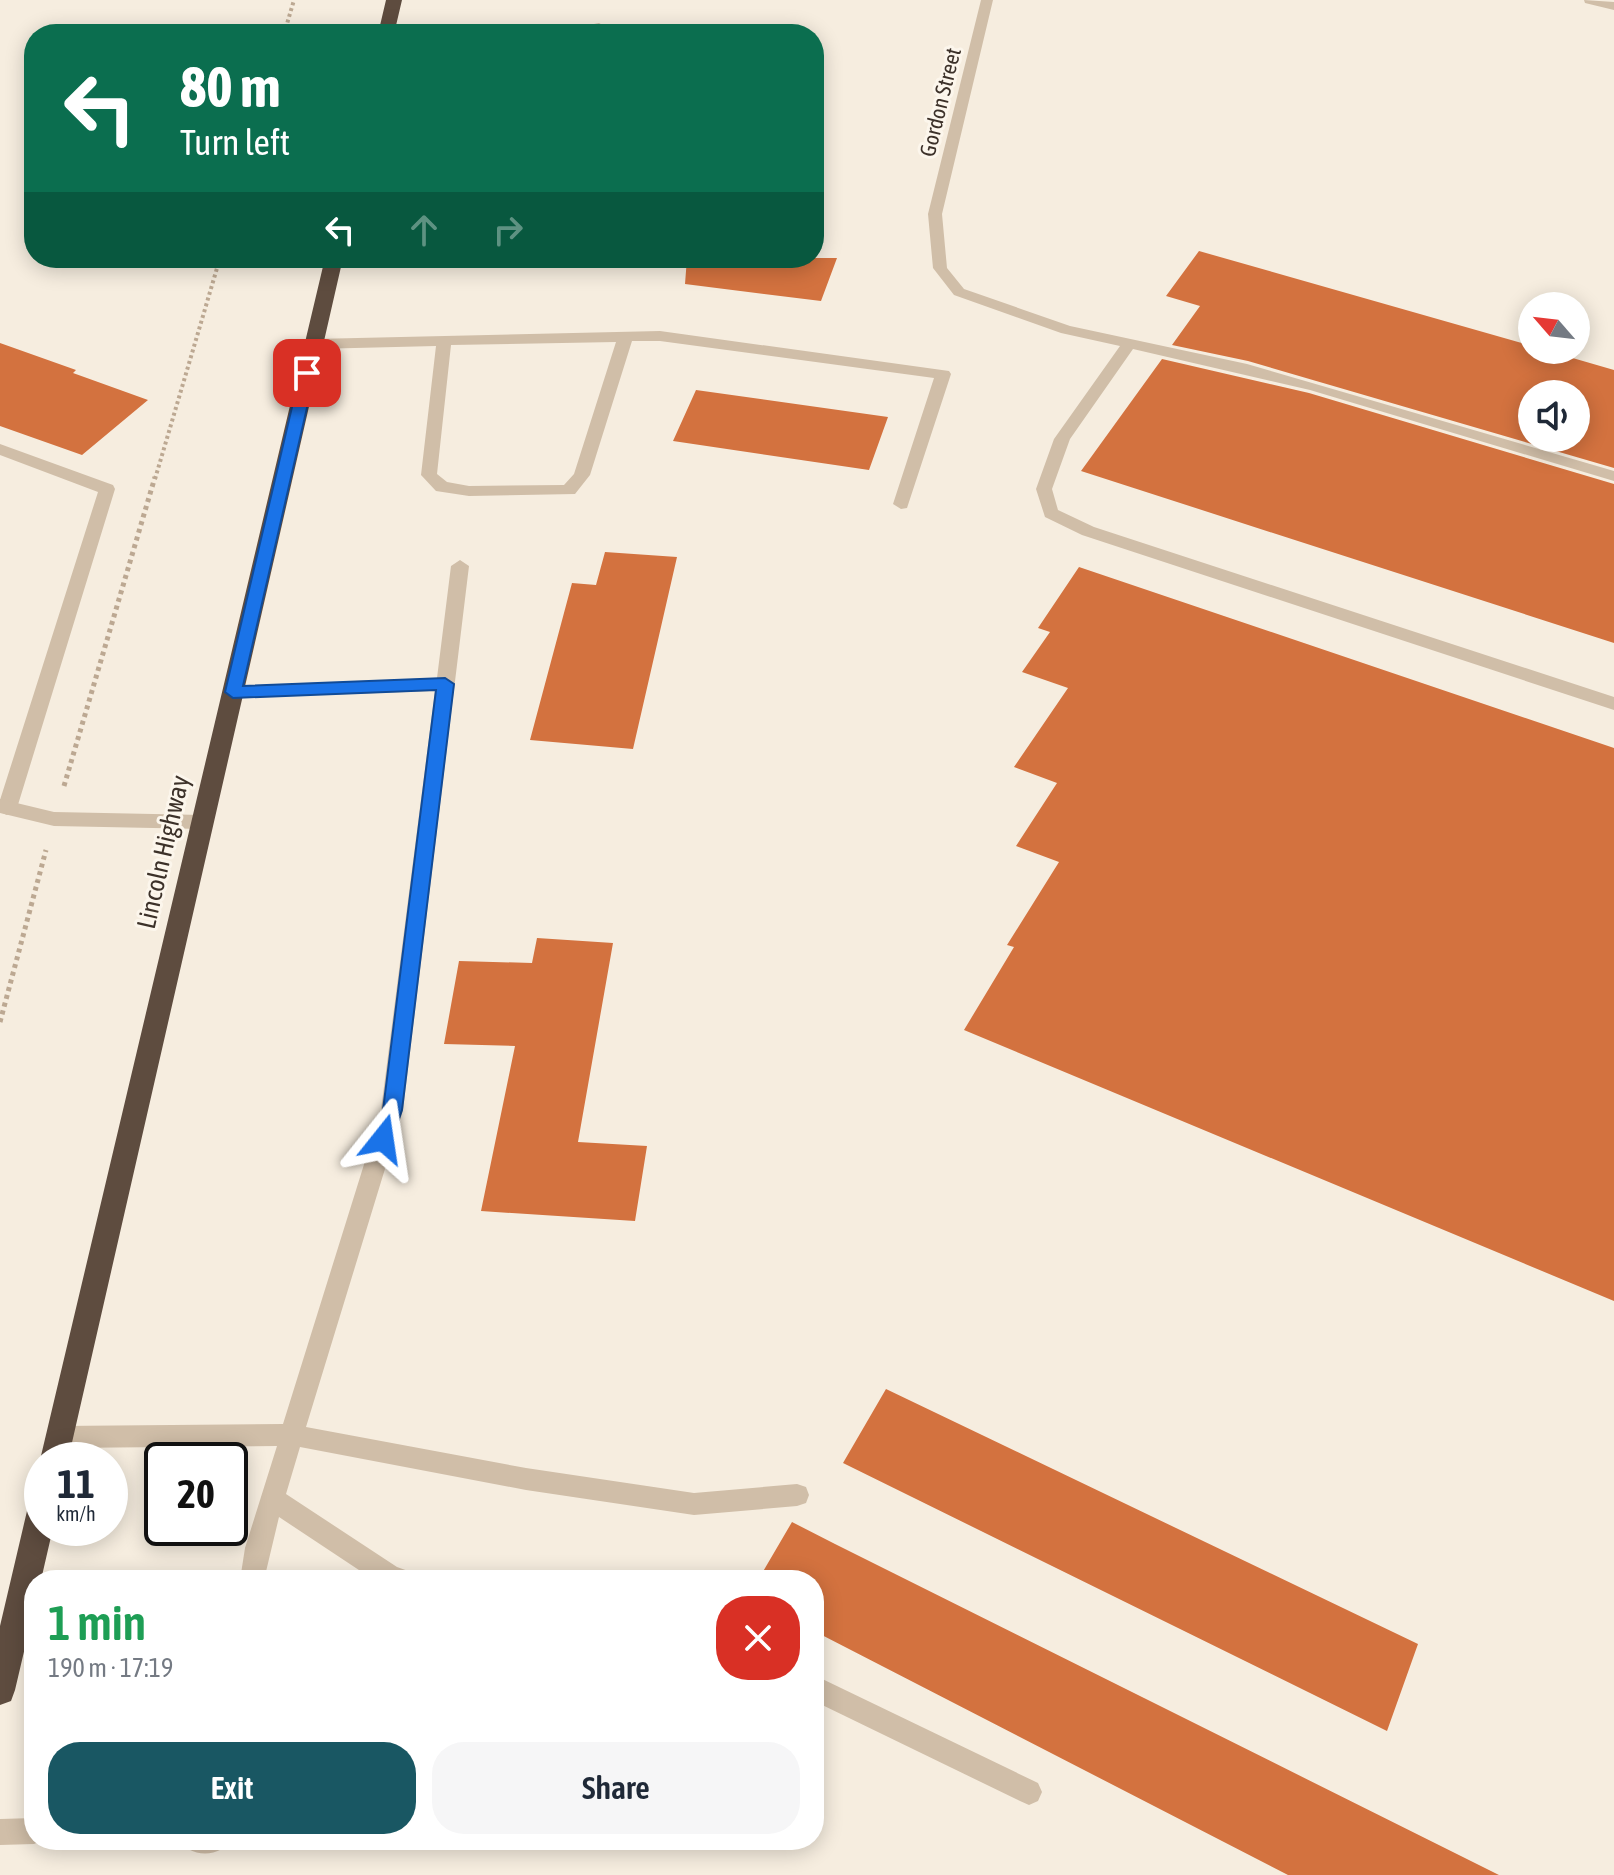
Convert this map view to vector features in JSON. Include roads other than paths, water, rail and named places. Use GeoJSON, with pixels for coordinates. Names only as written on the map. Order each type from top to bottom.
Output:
{"type":"FeatureCollection","features":[{"type":"Feature","properties":{"kind":"highway"},"geometry":{"type":"LineString","coordinates":[[388,24],[394,0]]}},
{"type":"Feature","properties":{"kind":"highway","name":"Lincoln Highway"},"geometry":{"type":"LineString","coordinates":[[59,1442],[332,268]]}},
{"type":"Feature","properties":{"kind":"highway"},"geometry":{"type":"LineString","coordinates":[[28,1570],[34,1546]]}},
{"type":"Feature","properties":{"kind":"highway"},"geometry":{"type":"LineString","coordinates":[[0,1690],[24,1588]]}},
{"type":"Feature","properties":{"kind":"street","name":"Gordon Street"},"geometry":{"type":"LineString","coordinates":[[987,0],[935,214],[940,268],[959,292],[1066,330],[1241,367],[1614,476]]}},
{"type":"Feature","properties":{"kind":"street"},"geometry":{"type":"LineString","coordinates":[[1590,0],[1614,6]]}},
{"type":"Feature","properties":{"kind":"street"},"geometry":{"type":"LineString","coordinates":[[444,340],[429,475],[442,487],[469,491],[569,490],[582,475],[626,336]]}},
{"type":"Feature","properties":{"kind":"street"},"geometry":{"type":"LineString","coordinates":[[314,344],[660,336],[943,374],[901,504]]}},
{"type":"Feature","properties":{"kind":"street"},"geometry":{"type":"LineString","coordinates":[[1129,344],[1062,439],[1044,489],[1051,513],[1088,531],[1614,704]]}},
{"type":"Feature","properties":{"kind":"street"},"geometry":{"type":"LineString","coordinates":[[0,449],[107,489],[3,807],[54,819],[203,822]]}},
{"type":"Feature","properties":{"kind":"street"},"geometry":{"type":"LineString","coordinates":[[254,1570],[257,1548],[392,1110],[460,566]]}},
{"type":"Feature","properties":{"kind":"street"},"geometry":{"type":"LineString","coordinates":[[233,692],[445,684]]}},
{"type":"Feature","properties":{"kind":"street"},"geometry":{"type":"LineString","coordinates":[[128,1445],[292,1435],[526,1479],[694,1504],[797,1495]]}},
{"type":"Feature","properties":{"kind":"street"},"geometry":{"type":"LineString","coordinates":[[272,1499],[380,1570]]}},
{"type":"Feature","properties":{"kind":"street"},"geometry":{"type":"LineString","coordinates":[[824,1693],[1029,1792]]}},
{"type":"Feature","properties":{"kind":"street"},"geometry":{"type":"LineString","coordinates":[[0,1832],[24,1831]]}}]}
